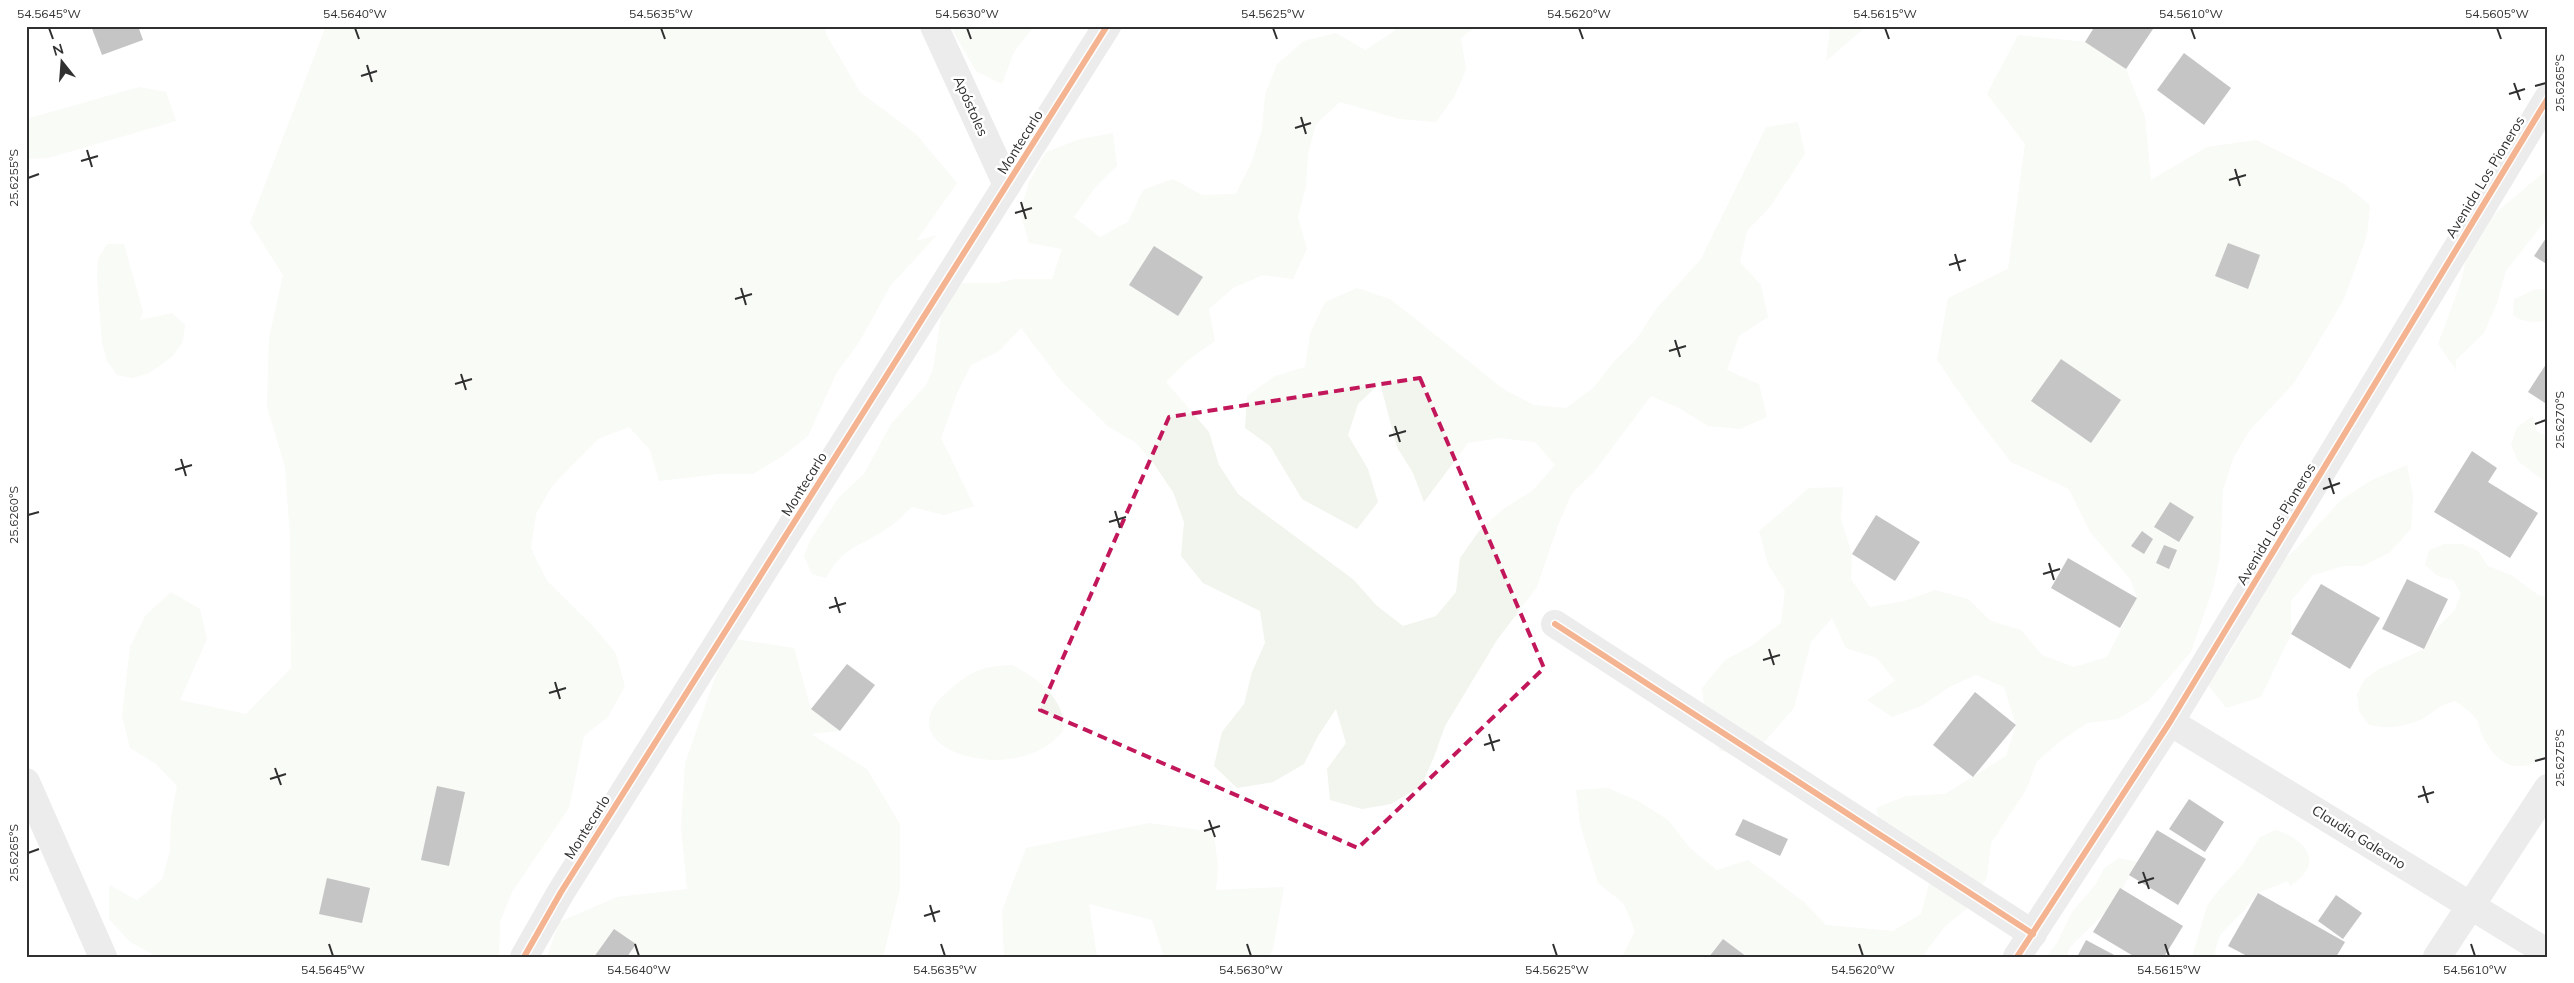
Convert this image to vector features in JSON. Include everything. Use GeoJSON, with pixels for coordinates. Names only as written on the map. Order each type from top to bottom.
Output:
{"type":"FeatureCollection","features":[{"type":"Feature","properties":{"kind":"street","name":"Apóstoles"},"geometry":{"type":"LineString","coordinates":[[934,26],[1007,185]]}},
{"type":"Feature","properties":{"kind":"street","name":"Montecarlo"},"geometry":{"type":"LineString","coordinates":[[524,957],[561,892],[1107,26]]}},
{"type":"Feature","properties":{"kind":"street","name":"Avenida Los Pioneros"},"geometry":{"type":"LineString","coordinates":[[2017,957],[2170,722],[2548,98]]}},
{"type":"Feature","properties":{"kind":"street"},"geometry":{"type":"LineString","coordinates":[[1555,624],[2033,934]]}},
{"type":"Feature","properties":{"kind":"street","name":"Claudia Galeano"},"geometry":{"type":"LineString","coordinates":[[2170,722],[2548,953]]}},
{"type":"Feature","properties":{"kind":"street"},"geometry":{"type":"LineString","coordinates":[[26,782],[102,957]]}},
{"type":"Feature","properties":{"kind":"street"},"geometry":{"type":"LineString","coordinates":[[2437,957],[2548,788]]}},
{"type":"Feature","properties":{"kind":"highlighted area"},"geometry":{"type":"Polygon","coordinates":[[[1420,378],[1544,668],[1358,848],[1040,710],[1169,417],[1420,378]]]}},
{"type":"Feature","properties":{"kind":"shaded area"},"geometry":{"type":"Polygon","coordinates":[[[326,26],[825,26],[826,34],[860,92],[916,134],[957,183],[916,241],[937,235],[891,285],[858,344],[837,372],[808,436],[781,457],[753,474],[719,474],[659,481],[650,450],[629,427],[598,439],[552,486],[536,514],[531,548],[547,581],[593,626],[615,652],[625,686],[608,717],[584,736],[569,808],[512,892],[500,922],[499,957],[158,957],[130,942],[109,919],[109,885],[137,900],[162,880],[170,850],[171,817],[177,786],[156,764],[130,748],[122,716],[130,647],[145,616],[171,592],[200,609],[207,639],[180,700],[246,714],[291,668],[290,537],[285,467],[267,407],[269,338],[283,275],[250,223],[326,26]]]}},
{"type":"Feature","properties":{"kind":"shaded area"},"geometry":{"type":"Polygon","coordinates":[[[950,26],[1034,26],[1014,52],[1002,84],[976,71],[950,26]]]}},
{"type":"Feature","properties":{"kind":"shaded area"},"geometry":{"type":"Polygon","coordinates":[[[1397,26],[1477,26],[1461,38],[1466,70],[1454,97],[1436,122],[1400,119],[1340,102],[1316,124],[1308,154],[1306,186],[1298,217],[1307,249],[1293,279],[1263,275],[1233,288],[1209,309],[1215,341],[1188,360],[1166,382],[1209,432],[1219,465],[1238,494],[1354,580],[1376,605],[1403,626],[1436,616],[1456,592],[1460,558],[1479,531],[1503,509],[1532,491],[1555,465],[1535,442],[1500,438],[1468,443],[1424,502],[1413,473],[1397,447],[1380,383],[1358,404],[1348,435],[1368,469],[1378,502],[1357,529],[1302,499],[1270,446],[1245,428],[1247,396],[1275,376],[1305,367],[1310,334],[1325,302],[1357,288],[1390,299],[1505,390],[1534,405],[1566,408],[1593,388],[1613,363],[1638,337],[1656,309],[1701,259],[1766,127],[1798,122],[1805,154],[1769,208],[1747,231],[1740,262],[1761,285],[1768,317],[1739,336],[1727,370],[1759,384],[1767,417],[1740,429],[1708,426],[1679,408],[1651,396],[1594,472],[1572,493],[1558,525],[1537,587],[1497,640],[1445,726],[1421,786],[1391,804],[1362,809],[1330,800],[1327,769],[1346,743],[1336,709],[1318,736],[1304,764],[1273,782],[1237,788],[1214,766],[1222,732],[1244,704],[1252,672],[1265,643],[1260,611],[1203,583],[1181,556],[1184,522],[1173,492],[1154,464],[1135,442],[1109,427],[1062,382],[1021,328],[999,351],[971,365],[958,391],[941,438],[974,506],[944,515],[912,507],[888,528],[846,553],[832,567],[826,578],[812,574],[804,556],[810,541],[839,497],[864,474],[891,424],[926,385],[933,369],[942,309],[948,293],[963,283],[998,283],[1016,279],[1052,279],[1062,249],[1029,243],[1020,211],[1030,180],[1046,152],[1080,139],[1113,133],[1117,166],[1094,189],[1074,217],[1100,237],[1128,222],[1143,190],[1173,179],[1202,195],[1236,194],[1252,161],[1262,129],[1265,95],[1277,64],[1304,41],[1336,33],[1365,50],[1393,32],[1397,26]]]}},
{"type":"Feature","properties":{"kind":"shaded area"},"geometry":{"type":"Polygon","coordinates":[[[1833,26],[1867,26],[1826,61],[1830,29],[1833,26]]]}},
{"type":"Feature","properties":{"kind":"shaded area"},"geometry":{"type":"Polygon","coordinates":[[[2018,35],[2085,42],[2126,69],[2145,117],[2151,180],[2207,147],[2256,140],[2344,184],[2370,205],[2367,235],[2344,299],[2294,383],[2249,431],[2233,459],[2223,490],[2220,556],[2213,588],[2191,652],[2148,701],[2118,719],[2087,723],[2062,740],[2037,761],[2026,790],[1991,843],[1987,877],[1969,907],[1945,926],[1922,957],[1622,957],[1635,931],[1624,904],[1598,883],[1580,824],[1576,790],[1608,788],[1638,801],[1668,820],[1691,849],[1717,870],[1748,860],[1804,902],[1826,925],[1893,931],[1921,914],[1930,880],[1885,838],[1876,808],[1906,796],[1945,794],[2006,756],[2016,725],[2004,687],[1976,675],[1949,687],[1923,705],[1892,717],[1867,700],[1895,681],[1877,658],[1846,648],[1832,618],[1811,642],[1794,708],[1753,755],[1720,751],[1706,722],[1702,688],[1725,660],[1753,645],[1781,623],[1785,591],[1768,564],[1759,531],[1809,488],[1843,487],[1841,519],[1852,554],[1851,579],[1870,607],[1904,601],[1935,590],[1968,599],[1991,621],[2021,630],[2042,655],[2074,667],[2107,657],[2137,598],[2130,579],[2090,532],[2069,489],[2011,462],[1974,414],[1937,360],[1948,298],[2008,269],[2025,144],[1987,94],[2018,35]]]}},
{"type":"Feature","properties":{"kind":"shaded area"},"geometry":{"type":"Polygon","coordinates":[[[139,87],[166,92],[176,121],[48,158],[26,159],[26,119],[139,87]]]}},
{"type":"Feature","properties":{"kind":"shaded area"},"geometry":{"type":"Polygon","coordinates":[[[2548,169],[2548,217],[2506,271],[2497,303],[2484,333],[2456,360],[2456,370],[2438,344],[2461,282],[2468,250],[2488,219],[2548,169]]]}},
{"type":"Feature","properties":{"kind":"shaded area"},"geometry":{"type":"Polygon","coordinates":[[[107,244],[124,244],[143,312],[140,320],[172,313],[185,325],[183,341],[173,356],[147,374],[132,378],[117,375],[107,361],[102,343],[97,278],[98,259],[107,244]]]}},
{"type":"Feature","properties":{"kind":"shaded area"},"geometry":{"type":"Polygon","coordinates":[[[2536,289],[2548,290],[2548,320],[2529,322],[2513,315],[2514,299],[2536,289]]]}},
{"type":"Feature","properties":{"kind":"shaded area"},"geometry":{"type":"Polygon","coordinates":[[[2533,416],[2536,431],[2548,436],[2548,484],[2518,461],[2511,445],[2517,427],[2533,416]]]}},
{"type":"Feature","properties":{"kind":"shaded area"},"geometry":{"type":"Polygon","coordinates":[[[2407,465],[2413,495],[2411,529],[2390,552],[2363,566],[2343,566],[2313,575],[2291,601],[2291,634],[2261,697],[2226,708],[2205,681],[2227,657],[2244,629],[2253,599],[2269,570],[2295,550],[2342,499],[2372,480],[2407,465]]]}},
{"type":"Feature","properties":{"kind":"shaded area"},"geometry":{"type":"Polygon","coordinates":[[[2445,544],[2462,544],[2478,551],[2488,566],[2511,575],[2538,595],[2548,598],[2548,754],[2529,765],[2511,765],[2496,755],[2483,737],[2476,719],[2468,710],[2455,701],[2440,707],[2420,720],[2399,726],[2369,725],[2359,711],[2357,694],[2365,679],[2379,669],[2424,649],[2431,634],[2454,611],[2461,594],[2453,580],[2438,576],[2425,565],[2429,550],[2445,544]]]}},
{"type":"Feature","properties":{"kind":"shaded area"},"geometry":{"type":"Polygon","coordinates":[[[729,638],[794,648],[811,709],[840,731],[811,734],[867,769],[900,824],[900,889],[884,953],[881,957],[547,957],[559,922],[617,897],[687,889],[681,826],[685,763],[729,638]]]}},
{"type":"Feature","properties":{"kind":"shaded area"},"geometry":{"type":"Polygon","coordinates":[[[1012,665],[1040,683],[1055,700],[1061,710],[1063,731],[1042,749],[1016,758],[988,760],[963,755],[942,745],[930,730],[931,712],[947,692],[970,674],[977,671],[1012,665]]]}},
{"type":"Feature","properties":{"kind":"shaded area"},"geometry":{"type":"Polygon","coordinates":[[[1149,823],[1214,832],[1218,867],[1216,890],[1284,887],[1273,949],[1269,957],[1164,957],[1152,920],[1089,904],[1097,957],[1004,957],[1002,911],[1026,848],[1149,823]]]}},
{"type":"Feature","properties":{"kind":"shaded area"},"geometry":{"type":"Polygon","coordinates":[[[2276,830],[2297,840],[2304,847],[2308,854],[2307,870],[2301,878],[2290,886],[2288,881],[2258,893],[2242,913],[2220,935],[2215,951],[2216,957],[2192,957],[2207,906],[2242,865],[2260,837],[2276,830]]]}},
{"type":"Feature","properties":{"kind":"shaded area"},"geometry":{"type":"Polygon","coordinates":[[[2119,858],[2138,862],[2125,883],[2120,898],[2070,947],[2067,957],[2046,957],[2057,943],[2072,912],[2096,884],[2104,868],[2119,858]]]}},
{"type":"Feature","properties":{"kind":"building"},"geometry":{"type":"Polygon","coordinates":[[[91,26],[138,26],[143,40],[102,55],[91,26]]]}},
{"type":"Feature","properties":{"kind":"building"},"geometry":{"type":"Polygon","coordinates":[[[2095,26],[2149,26],[2153,29],[2126,69],[2085,42],[2095,26]]]}},
{"type":"Feature","properties":{"kind":"building"},"geometry":{"type":"Polygon","coordinates":[[[2184,53],[2231,88],[2204,125],[2157,90],[2184,53]]]}},
{"type":"Feature","properties":{"kind":"building"},"geometry":{"type":"Polygon","coordinates":[[[2548,235],[2548,265],[2534,256],[2548,235]]]}},
{"type":"Feature","properties":{"kind":"building"},"geometry":{"type":"Polygon","coordinates":[[[2228,243],[2260,255],[2248,289],[2215,276],[2228,243]]]}},
{"type":"Feature","properties":{"kind":"building"},"geometry":{"type":"Polygon","coordinates":[[[1154,246],[1203,277],[1178,316],[1129,285],[1154,246]]]}},
{"type":"Feature","properties":{"kind":"building"},"geometry":{"type":"Polygon","coordinates":[[[2061,359],[2121,400],[2091,443],[2031,401],[2061,359]]]}},
{"type":"Feature","properties":{"kind":"building"},"geometry":{"type":"Polygon","coordinates":[[[2548,361],[2548,405],[2528,392],[2548,361]]]}},
{"type":"Feature","properties":{"kind":"building"},"geometry":{"type":"Polygon","coordinates":[[[2472,451],[2497,468],[2488,482],[2538,513],[2510,558],[2434,512],[2472,451]]]}},
{"type":"Feature","properties":{"kind":"building"},"geometry":{"type":"Polygon","coordinates":[[[2170,502],[2194,517],[2179,542],[2154,527],[2170,502]]]}},
{"type":"Feature","properties":{"kind":"building"},"geometry":{"type":"Polygon","coordinates":[[[1876,515],[1920,542],[1895,581],[1852,554],[1876,515]]]}},
{"type":"Feature","properties":{"kind":"building"},"geometry":{"type":"Polygon","coordinates":[[[2142,531],[2153,539],[2144,554],[2131,546],[2142,531]]]}},
{"type":"Feature","properties":{"kind":"building"},"geometry":{"type":"Polygon","coordinates":[[[2164,545],[2177,550],[2169,569],[2156,563],[2164,545]]]}},
{"type":"Feature","properties":{"kind":"building"},"geometry":{"type":"Polygon","coordinates":[[[2068,558],[2137,598],[2120,628],[2051,588],[2068,558]]]}},
{"type":"Feature","properties":{"kind":"building"},"geometry":{"type":"Polygon","coordinates":[[[2407,579],[2448,599],[2424,649],[2382,629],[2407,579]]]}},
{"type":"Feature","properties":{"kind":"building"},"geometry":{"type":"Polygon","coordinates":[[[2321,584],[2380,618],[2350,669],[2291,634],[2321,584]]]}},
{"type":"Feature","properties":{"kind":"building"},"geometry":{"type":"Polygon","coordinates":[[[847,664],[875,685],[840,731],[811,709],[847,664]]]}},
{"type":"Feature","properties":{"kind":"building"},"geometry":{"type":"Polygon","coordinates":[[[1975,692],[2016,725],[1973,777],[1933,745],[1975,692]]]}},
{"type":"Feature","properties":{"kind":"building"},"geometry":{"type":"Polygon","coordinates":[[[437,786],[465,792],[449,866],[421,860],[437,786]]]}},
{"type":"Feature","properties":{"kind":"building"},"geometry":{"type":"Polygon","coordinates":[[[2189,799],[2224,822],[2205,852],[2169,829],[2189,799]]]}},
{"type":"Feature","properties":{"kind":"building"},"geometry":{"type":"Polygon","coordinates":[[[1743,819],[1788,839],[1780,856],[1735,835],[1743,819]]]}},
{"type":"Feature","properties":{"kind":"building"},"geometry":{"type":"Polygon","coordinates":[[[2157,830],[2206,859],[2178,905],[2129,875],[2157,830]]]}},
{"type":"Feature","properties":{"kind":"building"},"geometry":{"type":"Polygon","coordinates":[[[327,878],[370,888],[362,923],[319,914],[327,878]]]}},
{"type":"Feature","properties":{"kind":"building"},"geometry":{"type":"Polygon","coordinates":[[[2120,888],[2183,926],[2164,957],[2135,957],[2093,932],[2120,888]]]}},
{"type":"Feature","properties":{"kind":"building"},"geometry":{"type":"Polygon","coordinates":[[[2258,893],[2345,942],[2336,957],[2249,957],[2228,946],[2258,893]]]}},
{"type":"Feature","properties":{"kind":"building"},"geometry":{"type":"Polygon","coordinates":[[[2336,895],[2362,913],[2343,939],[2318,921],[2336,895]]]}},
{"type":"Feature","properties":{"kind":"building"},"geometry":{"type":"Polygon","coordinates":[[[614,929],[636,944],[627,957],[594,957],[614,929]]]}},
{"type":"Feature","properties":{"kind":"building"},"geometry":{"type":"Polygon","coordinates":[[[1723,939],[1747,957],[1709,957],[1723,939]]]}},
{"type":"Feature","properties":{"kind":"building"},"geometry":{"type":"Polygon","coordinates":[[[2086,940],[2118,957],[2077,957],[2086,940]]]}},
{"type":"Feature","properties":{"kind":"cycle path"},"geometry":{"type":"LineString","coordinates":[[524,957],[561,892],[1107,26]]}},
{"type":"Feature","properties":{"kind":"cycle path"},"geometry":{"type":"LineString","coordinates":[[2017,957],[2170,722],[2548,98]]}},
{"type":"Feature","properties":{"kind":"cycle path"},"geometry":{"type":"LineString","coordinates":[[1555,624],[2033,934]]}}]}
